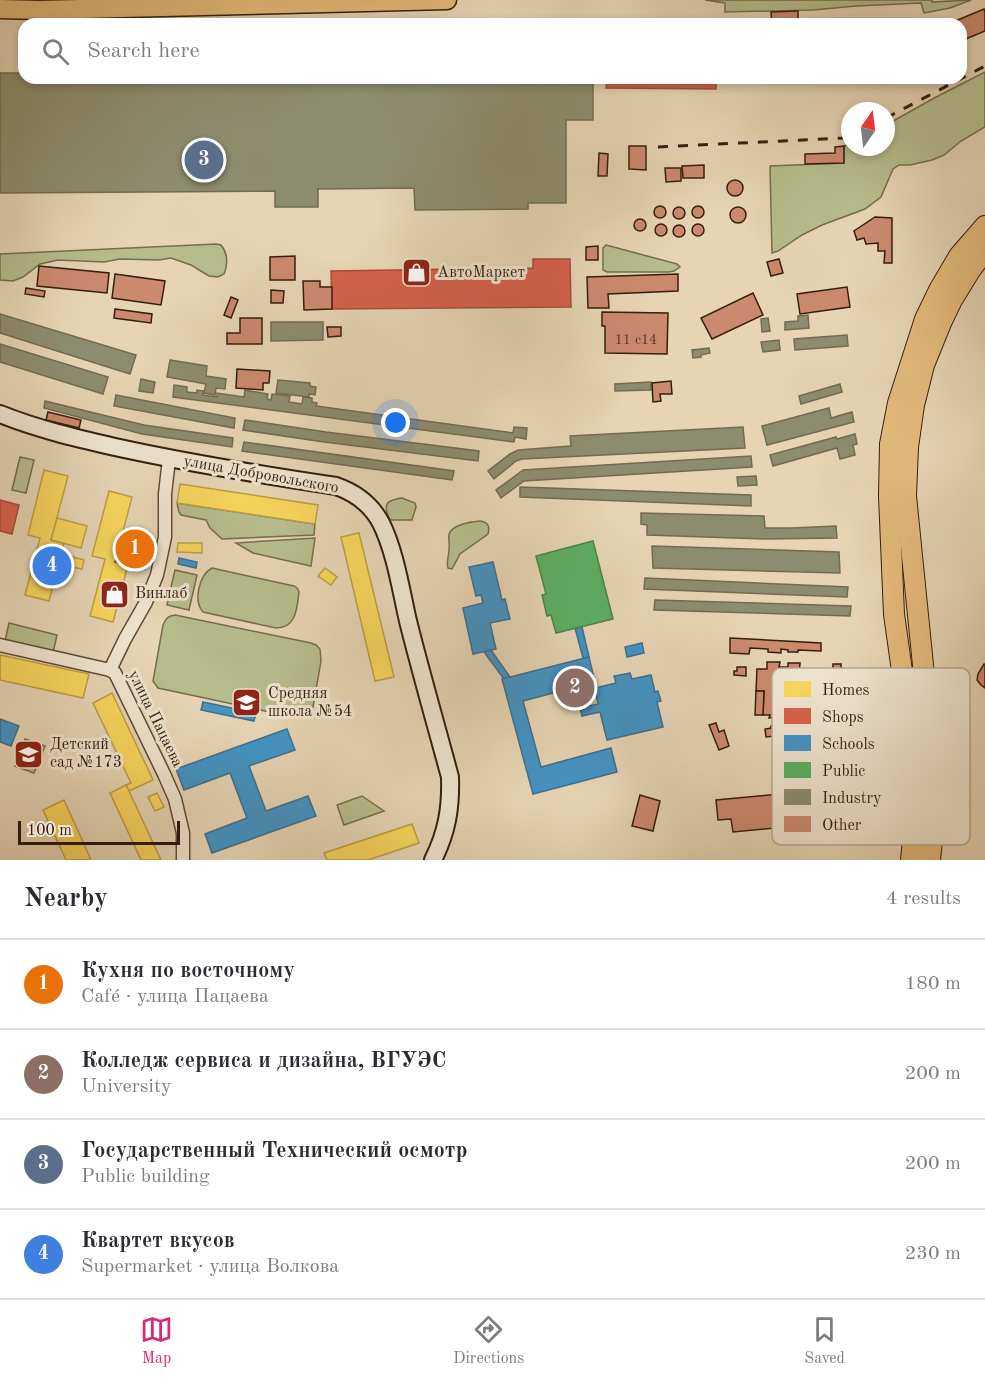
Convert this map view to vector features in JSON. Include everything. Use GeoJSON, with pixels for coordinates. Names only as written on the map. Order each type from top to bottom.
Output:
{"type":"FeatureCollection","features":[{"type":"Feature","properties":{"kind":"highway"},"geometry":{"type":"LineString","coordinates":[[902,668],[894,614],[889,496],[890,444],[898,403],[925,319],[959,256],[985,226]]}},
{"type":"Feature","properties":{"kind":"highway"},"geometry":{"type":"LineString","coordinates":[[923,668],[906,496],[908,447],[914,405],[924,365],[941,323],[952,300],[985,251]]}},
{"type":"Feature","properties":{"kind":"highway"},"geometry":{"type":"LineString","coordinates":[[911,860],[912,845]]}},
{"type":"Feature","properties":{"kind":"highway"},"geometry":{"type":"LineString","coordinates":[[930,860],[932,845]]}},
{"type":"Feature","properties":{"kind":"main road"},"geometry":{"type":"LineString","coordinates":[[0,9],[447,0]]}},
{"type":"Feature","properties":{"kind":"main road","name":"улица Добровольского"},"geometry":{"type":"LineString","coordinates":[[0,414],[66,436],[169,459],[336,486],[349,490],[370,507],[386,535],[450,777],[448,819],[433,860]]}},
{"type":"Feature","properties":{"kind":"street","name":"улица Пацаева"},"geometry":{"type":"LineString","coordinates":[[169,459],[165,494],[165,537],[158,574],[110,670],[115,673],[175,799],[183,833],[183,860]]}},
{"type":"Feature","properties":{"kind":"street"},"geometry":{"type":"LineString","coordinates":[[0,645],[110,670]]}},
{"type":"Feature","properties":{"kind":"green space"},"geometry":{"type":"Polygon","coordinates":[[[705,0],[932,0],[932,2],[971,0],[950,8],[924,13],[921,3],[813,10],[725,12],[725,3],[705,0]]]}},
{"type":"Feature","properties":{"kind":"green space"},"geometry":{"type":"Polygon","coordinates":[[[985,72],[985,127],[961,141],[944,155],[910,165],[899,165],[893,169],[881,197],[865,209],[822,225],[772,253],[770,166],[844,163],[844,156],[895,156],[895,120],[961,84],[967,84],[967,81],[985,72]]]}},
{"type":"Feature","properties":{"kind":"green space"},"geometry":{"type":"Polygon","coordinates":[[[221,245],[227,259],[224,274],[218,277],[209,276],[191,265],[171,258],[120,259],[104,262],[58,260],[40,264],[23,277],[13,281],[0,280],[0,254],[221,245]]]}},
{"type":"Feature","properties":{"kind":"green space"},"geometry":{"type":"Polygon","coordinates":[[[606,245],[677,264],[680,267],[669,272],[607,272],[603,270],[603,248],[606,245]]]}},
{"type":"Feature","properties":{"kind":"green space"},"geometry":{"type":"Polygon","coordinates":[[[20,457],[34,460],[26,493],[12,490],[20,457]]]}},
{"type":"Feature","properties":{"kind":"green space"},"geometry":{"type":"Polygon","coordinates":[[[402,498],[415,503],[412,520],[390,520],[387,504],[392,500],[402,498]]]}},
{"type":"Feature","properties":{"kind":"green space"},"geometry":{"type":"Polygon","coordinates":[[[177,503],[315,524],[314,535],[222,539],[210,528],[206,520],[181,515],[177,503]]]}},
{"type":"Feature","properties":{"kind":"green space"},"geometry":{"type":"Polygon","coordinates":[[[480,521],[488,525],[488,534],[460,554],[452,569],[448,568],[451,531],[462,524],[480,521]]]}},
{"type":"Feature","properties":{"kind":"green space"},"geometry":{"type":"Polygon","coordinates":[[[315,538],[311,566],[253,553],[236,543],[315,538]]]}},
{"type":"Feature","properties":{"kind":"green space"},"geometry":{"type":"Polygon","coordinates":[[[212,568],[294,586],[299,592],[292,621],[288,625],[276,628],[203,612],[198,601],[199,588],[207,571],[212,568]]]}},
{"type":"Feature","properties":{"kind":"green space"},"geometry":{"type":"Polygon","coordinates":[[[175,570],[197,575],[189,610],[167,605],[175,570]]]}},
{"type":"Feature","properties":{"kind":"green space"},"geometry":{"type":"Polygon","coordinates":[[[175,615],[316,645],[320,649],[321,661],[313,707],[307,717],[293,717],[158,688],[153,681],[163,625],[168,618],[175,615]]]}},
{"type":"Feature","properties":{"kind":"green space"},"geometry":{"type":"Polygon","coordinates":[[[9,623],[57,635],[53,653],[5,641],[9,623]]]}},
{"type":"Feature","properties":{"kind":"green space"},"geometry":{"type":"Polygon","coordinates":[[[25,739],[45,746],[34,773],[15,766],[25,739]]]}},
{"type":"Feature","properties":{"kind":"green space"},"geometry":{"type":"Polygon","coordinates":[[[362,796],[384,811],[344,825],[337,805],[362,796]]]}},
{"type":"Feature","properties":{"kind":"building: Homes"},"geometry":{"type":"Polygon","coordinates":[[[44,470],[68,476],[51,540],[64,543],[49,601],[25,595],[40,538],[28,535],[44,470]]]}},
{"type":"Feature","properties":{"kind":"building: Homes"},"geometry":{"type":"Polygon","coordinates":[[[180,484],[318,505],[315,524],[177,503],[180,484]]]}},
{"type":"Feature","properties":{"kind":"building: Homes"},"geometry":{"type":"Polygon","coordinates":[[[109,491],[132,497],[115,562],[128,565],[113,622],[90,616],[105,559],[92,556],[109,491]]]}},
{"type":"Feature","properties":{"kind":"building: Homes"},"geometry":{"type":"Polygon","coordinates":[[[57,518],[87,526],[81,548],[51,540],[57,518]]]}},
{"type":"Feature","properties":{"kind":"building: Homes"},"geometry":{"type":"Polygon","coordinates":[[[359,533],[394,677],[375,681],[341,537],[359,533]]]}},
{"type":"Feature","properties":{"kind":"building: Homes"},"geometry":{"type":"Polygon","coordinates":[[[178,543],[202,543],[202,553],[177,552],[178,543]]]}},
{"type":"Feature","properties":{"kind":"building: Homes"},"geometry":{"type":"Polygon","coordinates":[[[69,556],[84,560],[82,569],[67,566],[69,556]]]}},
{"type":"Feature","properties":{"kind":"building: Homes"},"geometry":{"type":"Polygon","coordinates":[[[325,568],[337,577],[331,585],[318,576],[325,568]]]}},
{"type":"Feature","properties":{"kind":"building: Homes"},"geometry":{"type":"Polygon","coordinates":[[[0,655],[89,674],[83,698],[0,680],[0,655]]]}},
{"type":"Feature","properties":{"kind":"building: Homes"},"geometry":{"type":"Polygon","coordinates":[[[112,693],[153,780],[129,791],[126,785],[131,783],[93,703],[112,693]]]}},
{"type":"Feature","properties":{"kind":"building: Homes"},"geometry":{"type":"Polygon","coordinates":[[[126,785],[161,860],[141,860],[110,793],[126,785]]]}},
{"type":"Feature","properties":{"kind":"building: Homes"},"geometry":{"type":"Polygon","coordinates":[[[157,793],[164,807],[155,811],[148,797],[157,793]]]}},
{"type":"Feature","properties":{"kind":"building: Homes"},"geometry":{"type":"Polygon","coordinates":[[[64,800],[91,860],[66,860],[43,810],[64,800]]]}},
{"type":"Feature","properties":{"kind":"building: Homes"},"geometry":{"type":"Polygon","coordinates":[[[412,824],[419,843],[368,860],[327,860],[324,853],[412,824]]]}},
{"type":"Feature","properties":{"kind":"building: Shops"},"geometry":{"type":"Polygon","coordinates":[[[606,84],[716,84],[716,89],[606,88],[606,84]]]}},
{"type":"Feature","properties":{"kind":"building: Shops"},"geometry":{"type":"Polygon","coordinates":[[[533,259],[570,259],[571,307],[332,309],[331,271],[533,268],[533,259]]]}},
{"type":"Feature","properties":{"kind":"building: Shops"},"geometry":{"type":"Polygon","coordinates":[[[0,500],[19,505],[12,534],[0,531],[0,500]]]}},
{"type":"Feature","properties":{"kind":"building: Shops"},"geometry":{"type":"Polygon","coordinates":[[[121,539],[151,547],[145,569],[115,562],[121,539]]]}},
{"type":"Feature","properties":{"kind":"building: Schools"},"geometry":{"type":"Polygon","coordinates":[[[179,558],[197,562],[196,568],[178,564],[179,558]]]}},
{"type":"Feature","properties":{"kind":"building: Schools"},"geometry":{"type":"Polygon","coordinates":[[[493,562],[502,600],[505,599],[510,619],[490,623],[496,649],[473,654],[463,608],[483,603],[481,595],[476,596],[469,567],[493,562]]]}},
{"type":"Feature","properties":{"kind":"building: Schools"},"geometry":{"type":"Polygon","coordinates":[[[582,627],[589,657],[583,658],[575,628],[582,627]]]}},
{"type":"Feature","properties":{"kind":"building: Schools"},"geometry":{"type":"Polygon","coordinates":[[[642,643],[644,653],[627,657],[625,647],[642,643]]]}},
{"type":"Feature","properties":{"kind":"building: Schools"},"geometry":{"type":"Polygon","coordinates":[[[491,650],[510,677],[504,679],[484,652],[491,650]]]}},
{"type":"Feature","properties":{"kind":"building: Schools"},"geometry":{"type":"Polygon","coordinates":[[[589,657],[595,682],[523,701],[541,767],[611,748],[617,772],[533,794],[502,679],[589,657]]]}},
{"type":"Feature","properties":{"kind":"building: Schools"},"geometry":{"type":"Polygon","coordinates":[[[630,673],[632,679],[651,675],[655,692],[658,691],[661,701],[657,702],[663,727],[607,740],[600,712],[582,716],[580,708],[598,704],[595,688],[616,683],[614,676],[630,673]]]}},
{"type":"Feature","properties":{"kind":"building: Schools"},"geometry":{"type":"Polygon","coordinates":[[[203,702],[256,713],[254,721],[201,710],[203,702]]]}},
{"type":"Feature","properties":{"kind":"building: Schools"},"geometry":{"type":"Polygon","coordinates":[[[0,719],[19,726],[11,746],[0,742],[0,719]]]}},
{"type":"Feature","properties":{"kind":"building: Schools"},"geometry":{"type":"Polygon","coordinates":[[[287,729],[295,750],[249,766],[266,811],[308,796],[316,816],[212,853],[205,834],[247,818],[230,773],[184,790],[176,769],[287,729]]]}},
{"type":"Feature","properties":{"kind":"building: Public"},"geometry":{"type":"Polygon","coordinates":[[[593,541],[613,619],[556,633],[551,615],[547,616],[542,595],[546,594],[536,556],[593,541]]]}},
{"type":"Feature","properties":{"kind":"building: Industry"},"geometry":{"type":"Polygon","coordinates":[[[0,73],[18,73],[18,84],[593,84],[593,120],[566,120],[566,203],[528,203],[528,209],[415,210],[414,188],[318,189],[318,207],[275,207],[275,191],[0,193],[0,73]]]}},
{"type":"Feature","properties":{"kind":"building: Industry"},"geometry":{"type":"Polygon","coordinates":[[[0,314],[136,355],[130,374],[0,333],[0,314]]]}},
{"type":"Feature","properties":{"kind":"building: Industry"},"geometry":{"type":"Polygon","coordinates":[[[808,315],[809,328],[785,330],[785,322],[798,321],[798,316],[808,315]]]}},
{"type":"Feature","properties":{"kind":"building: Industry"},"geometry":{"type":"Polygon","coordinates":[[[768,318],[770,331],[762,332],[761,319],[768,318]]]}},
{"type":"Feature","properties":{"kind":"building: Industry"},"geometry":{"type":"Polygon","coordinates":[[[271,322],[323,322],[323,340],[271,341],[271,322]]]}},
{"type":"Feature","properties":{"kind":"building: Industry"},"geometry":{"type":"Polygon","coordinates":[[[847,335],[848,346],[795,350],[794,339],[847,335]]]}},
{"type":"Feature","properties":{"kind":"building: Industry"},"geometry":{"type":"Polygon","coordinates":[[[779,340],[780,350],[763,352],[761,342],[779,340]]]}},
{"type":"Feature","properties":{"kind":"building: Industry"},"geometry":{"type":"Polygon","coordinates":[[[0,344],[108,377],[103,394],[0,362],[0,344]]]}},
{"type":"Feature","properties":{"kind":"building: Industry"},"geometry":{"type":"Polygon","coordinates":[[[709,348],[710,353],[693,358],[692,350],[709,348]]]}},
{"type":"Feature","properties":{"kind":"building: Industry"},"geometry":{"type":"Polygon","coordinates":[[[170,360],[207,366],[206,376],[226,379],[225,389],[216,388],[215,395],[204,393],[206,384],[167,377],[170,360]]]}},
{"type":"Feature","properties":{"kind":"building: Industry"},"geometry":{"type":"Polygon","coordinates":[[[141,379],[155,382],[153,393],[139,391],[141,379]]]}},
{"type":"Feature","properties":{"kind":"building: Industry"},"geometry":{"type":"Polygon","coordinates":[[[278,380],[310,383],[310,386],[316,387],[315,395],[309,394],[309,397],[276,393],[278,380]]]}},
{"type":"Feature","properties":{"kind":"building: Industry"},"geometry":{"type":"Polygon","coordinates":[[[651,382],[651,390],[615,391],[615,384],[651,382]]]}},
{"type":"Feature","properties":{"kind":"building: Industry"},"geometry":{"type":"Polygon","coordinates":[[[840,384],[842,392],[801,404],[799,396],[840,384]]]}},
{"type":"Feature","properties":{"kind":"building: Industry"},"geometry":{"type":"Polygon","coordinates":[[[174,385],[187,387],[187,392],[204,391],[203,395],[217,397],[217,393],[244,397],[245,390],[268,394],[267,399],[271,400],[272,394],[290,396],[289,402],[302,404],[303,397],[312,398],[312,402],[317,403],[316,406],[513,433],[514,427],[527,428],[526,439],[515,437],[514,442],[173,397],[174,385]]]}},
{"type":"Feature","properties":{"kind":"building: Industry"},"geometry":{"type":"Polygon","coordinates":[[[116,395],[235,418],[234,428],[114,406],[116,395]]]}},
{"type":"Feature","properties":{"kind":"building: Industry"},"geometry":{"type":"Polygon","coordinates":[[[45,401],[144,425],[233,438],[232,447],[142,434],[44,408],[45,401]]]}},
{"type":"Feature","properties":{"kind":"building: Industry"},"geometry":{"type":"Polygon","coordinates":[[[829,408],[831,418],[852,412],[854,422],[767,445],[762,426],[829,408]]]}},
{"type":"Feature","properties":{"kind":"building: Industry"},"geometry":{"type":"Polygon","coordinates":[[[245,420],[479,451],[478,461],[243,430],[245,420]]]}},
{"type":"Feature","properties":{"kind":"building: Industry"},"geometry":{"type":"Polygon","coordinates":[[[743,427],[745,448],[522,459],[516,461],[494,479],[488,471],[518,450],[571,446],[570,436],[743,427]]]}},
{"type":"Feature","properties":{"kind":"building: Industry"},"geometry":{"type":"Polygon","coordinates":[[[855,434],[857,444],[853,445],[855,455],[840,459],[837,448],[773,466],[770,455],[855,434]]]}},
{"type":"Feature","properties":{"kind":"building: Industry"},"geometry":{"type":"Polygon","coordinates":[[[244,442],[454,471],[452,480],[242,451],[244,442]]]}},
{"type":"Feature","properties":{"kind":"building: Industry"},"geometry":{"type":"Polygon","coordinates":[[[751,456],[752,467],[524,481],[501,498],[496,490],[523,470],[751,456]]]}},
{"type":"Feature","properties":{"kind":"building: Industry"},"geometry":{"type":"Polygon","coordinates":[[[756,476],[757,485],[738,486],[737,477],[756,476]]]}},
{"type":"Feature","properties":{"kind":"building: Industry"},"geometry":{"type":"Polygon","coordinates":[[[520,487],[751,495],[751,506],[520,497],[520,487]]]}},
{"type":"Feature","properties":{"kind":"building: Industry"},"geometry":{"type":"Polygon","coordinates":[[[641,513],[764,516],[765,528],[836,526],[837,538],[766,539],[647,535],[647,525],[641,524],[641,513]]]}},
{"type":"Feature","properties":{"kind":"building: Industry"},"geometry":{"type":"Polygon","coordinates":[[[652,546],[839,552],[840,573],[653,568],[652,546]]]}},
{"type":"Feature","properties":{"kind":"building: Industry"},"geometry":{"type":"Polygon","coordinates":[[[645,578],[848,587],[847,597],[644,589],[645,578]]]}},
{"type":"Feature","properties":{"kind":"building: Industry"},"geometry":{"type":"Polygon","coordinates":[[[655,600],[851,606],[850,616],[654,610],[655,600]]]}},
{"type":"Feature","properties":{"kind":"building: Other"},"geometry":{"type":"Polygon","coordinates":[[[984,9],[985,31],[967,38],[967,18],[962,18],[984,9]]]}},
{"type":"Feature","properties":{"kind":"building: Other"},"geometry":{"type":"Polygon","coordinates":[[[798,11],[798,18],[772,18],[771,12],[798,11]]]}},
{"type":"Feature","properties":{"kind":"building: Other"},"geometry":{"type":"Polygon","coordinates":[[[629,146],[646,146],[646,170],[629,169],[629,146]]]}},
{"type":"Feature","properties":{"kind":"building: Other"},"geometry":{"type":"Polygon","coordinates":[[[841,146],[844,163],[805,164],[805,154],[835,153],[835,147],[841,146]]]}},
{"type":"Feature","properties":{"kind":"building: Other"},"geometry":{"type":"Polygon","coordinates":[[[599,153],[608,154],[607,176],[598,176],[599,153]]]}},
{"type":"Feature","properties":{"kind":"building: Other"},"geometry":{"type":"Polygon","coordinates":[[[704,165],[704,178],[683,178],[682,166],[704,165]]]}},
{"type":"Feature","properties":{"kind":"building: Other"},"geometry":{"type":"Polygon","coordinates":[[[665,168],[681,168],[681,181],[666,182],[665,168]]]}},
{"type":"Feature","properties":{"kind":"building: Other"},"geometry":{"type":"Polygon","coordinates":[[[735,180],[743,188],[735,196],[727,188],[735,180]]]}},
{"type":"Feature","properties":{"kind":"building: Other"},"geometry":{"type":"Polygon","coordinates":[[[662,206],[665,207],[665,217],[658,218],[655,217],[654,210],[655,207],[662,206]]]}},
{"type":"Feature","properties":{"kind":"building: Other"},"geometry":{"type":"Polygon","coordinates":[[[700,206],[703,207],[703,217],[696,218],[693,217],[692,210],[693,207],[700,206]]]}},
{"type":"Feature","properties":{"kind":"building: Other"},"geometry":{"type":"Polygon","coordinates":[[[681,207],[684,208],[684,218],[677,219],[674,218],[673,211],[674,208],[681,207]]]}},
{"type":"Feature","properties":{"kind":"building: Other"},"geometry":{"type":"Polygon","coordinates":[[[738,207],[746,215],[738,223],[730,215],[738,207]]]}},
{"type":"Feature","properties":{"kind":"building: Other"},"geometry":{"type":"Polygon","coordinates":[[[875,217],[892,218],[892,263],[884,263],[885,251],[878,251],[878,243],[866,244],[864,238],[857,240],[854,231],[875,217]]]}},
{"type":"Feature","properties":{"kind":"building: Other"},"geometry":{"type":"Polygon","coordinates":[[[642,219],[645,220],[645,230],[638,231],[635,230],[634,223],[635,220],[642,219]]]}},
{"type":"Feature","properties":{"kind":"building: Other"},"geometry":{"type":"Polygon","coordinates":[[[663,224],[666,225],[666,235],[659,236],[656,235],[655,228],[656,225],[663,224]]]}},
{"type":"Feature","properties":{"kind":"building: Other"},"geometry":{"type":"Polygon","coordinates":[[[700,224],[703,225],[703,235],[696,236],[693,235],[692,228],[693,225],[700,224]]]}},
{"type":"Feature","properties":{"kind":"building: Other"},"geometry":{"type":"Polygon","coordinates":[[[681,225],[684,226],[684,236],[677,237],[674,236],[673,229],[674,226],[681,225]]]}},
{"type":"Feature","properties":{"kind":"building: Other"},"geometry":{"type":"Polygon","coordinates":[[[598,246],[598,260],[586,260],[586,247],[598,246]]]}},
{"type":"Feature","properties":{"kind":"building: Other"},"geometry":{"type":"Polygon","coordinates":[[[295,256],[295,280],[270,280],[270,257],[295,256]]]}},
{"type":"Feature","properties":{"kind":"building: Other"},"geometry":{"type":"Polygon","coordinates":[[[779,259],[783,273],[771,276],[767,262],[779,259]]]}},
{"type":"Feature","properties":{"kind":"building: Other"},"geometry":{"type":"Polygon","coordinates":[[[39,266],[109,273],[107,293],[37,286],[39,266]]]}},
{"type":"Feature","properties":{"kind":"building: Other"},"geometry":{"type":"Polygon","coordinates":[[[115,274],[165,281],[161,305],[112,298],[115,274]]]}},
{"type":"Feature","properties":{"kind":"building: Other"},"geometry":{"type":"Polygon","coordinates":[[[678,274],[678,291],[608,294],[609,308],[588,308],[587,277],[678,274]]]}},
{"type":"Feature","properties":{"kind":"building: Other"},"geometry":{"type":"Polygon","coordinates":[[[303,281],[320,281],[320,287],[332,287],[332,309],[304,310],[303,281]]]}},
{"type":"Feature","properties":{"kind":"building: Other"},"geometry":{"type":"Polygon","coordinates":[[[847,287],[850,307],[800,314],[797,294],[847,287]]]}},
{"type":"Feature","properties":{"kind":"building: Other"},"geometry":{"type":"Polygon","coordinates":[[[26,288],[45,291],[44,297],[25,294],[26,288]]]}},
{"type":"Feature","properties":{"kind":"building: Other"},"geometry":{"type":"Polygon","coordinates":[[[271,290],[284,291],[283,303],[271,303],[271,290]]]}},
{"type":"Feature","properties":{"kind":"building: Other"},"geometry":{"type":"Polygon","coordinates":[[[753,293],[763,315],[712,339],[701,318],[753,293]]]}},
{"type":"Feature","properties":{"kind":"building: Other"},"geometry":{"type":"Polygon","coordinates":[[[231,297],[238,300],[231,318],[224,315],[231,297]]]}},
{"type":"Feature","properties":{"kind":"building: Other"},"geometry":{"type":"Polygon","coordinates":[[[115,309],[152,314],[151,323],[114,318],[115,309]]]}},
{"type":"Feature","properties":{"kind":"building: Other"},"geometry":{"type":"Polygon","coordinates":[[[602,312],[668,313],[667,354],[605,353],[605,326],[602,326],[602,312]]]}},
{"type":"Feature","properties":{"kind":"building: Other"},"geometry":{"type":"Polygon","coordinates":[[[240,318],[262,318],[262,344],[227,344],[227,333],[240,333],[240,318]]]}},
{"type":"Feature","properties":{"kind":"building: Other"},"geometry":{"type":"Polygon","coordinates":[[[327,327],[341,327],[341,336],[328,337],[327,327]]]}},
{"type":"Feature","properties":{"kind":"building: Other"},"geometry":{"type":"Polygon","coordinates":[[[237,369],[270,371],[269,383],[263,383],[263,390],[236,388],[237,369]]]}},
{"type":"Feature","properties":{"kind":"building: Other"},"geometry":{"type":"Polygon","coordinates":[[[671,381],[672,394],[660,394],[661,401],[653,402],[652,383],[671,381]]]}},
{"type":"Feature","properties":{"kind":"building: Other"},"geometry":{"type":"Polygon","coordinates":[[[48,412],[81,420],[79,428],[46,420],[48,412]]]}},
{"type":"Feature","properties":{"kind":"building: Other"},"geometry":{"type":"Polygon","coordinates":[[[730,638],[821,643],[821,651],[788,652],[788,650],[781,649],[781,653],[768,652],[768,649],[750,648],[749,654],[730,653],[730,638]]]}},
{"type":"Feature","properties":{"kind":"building: Other"},"geometry":{"type":"Polygon","coordinates":[[[767,662],[780,662],[779,667],[788,667],[788,663],[800,663],[800,668],[772,668],[772,718],[769,718],[770,715],[763,715],[764,691],[756,691],[757,669],[767,669],[767,662]]]}},
{"type":"Feature","properties":{"kind":"building: Other"},"geometry":{"type":"Polygon","coordinates":[[[833,664],[841,664],[841,668],[833,668],[833,664]]]}},
{"type":"Feature","properties":{"kind":"building: Other"},"geometry":{"type":"Polygon","coordinates":[[[985,664],[985,688],[977,680],[985,664]]]}},
{"type":"Feature","properties":{"kind":"building: Other"},"geometry":{"type":"Polygon","coordinates":[[[737,667],[746,667],[746,676],[734,675],[737,667]]]}},
{"type":"Feature","properties":{"kind":"building: Other"},"geometry":{"type":"Polygon","coordinates":[[[756,691],[764,691],[763,715],[755,715],[756,691]]]}},
{"type":"Feature","properties":{"kind":"building: Other"},"geometry":{"type":"Polygon","coordinates":[[[716,723],[719,732],[724,730],[729,746],[719,750],[709,725],[716,723]]]}},
{"type":"Feature","properties":{"kind":"building: Other"},"geometry":{"type":"Polygon","coordinates":[[[771,726],[772,736],[766,737],[765,729],[771,726]]]}},
{"type":"Feature","properties":{"kind":"building: Other"},"geometry":{"type":"Polygon","coordinates":[[[640,795],[660,801],[653,831],[632,826],[640,795]]]}},
{"type":"Feature","properties":{"kind":"building: Other"},"geometry":{"type":"Polygon","coordinates":[[[772,795],[772,828],[733,832],[731,819],[718,820],[716,800],[772,795]]]}},
{"type":"Feature","properties":{"kind":"railway"},"geometry":{"type":"LineString","coordinates":[[967,75],[985,66]]}},
{"type":"Feature","properties":{"kind":"railway"},"geometry":{"type":"LineString","coordinates":[[895,113],[951,84]]}},
{"type":"Feature","properties":{"kind":"railway"},"geometry":{"type":"LineString","coordinates":[[658,147],[841,138]]}},
{"type":"Feature","properties":{"kind":"place","name":"Государственный Технический осмотр"},"geometry":{"type":"Point","coordinates":[204,160]}},
{"type":"Feature","properties":{"kind":"place","name":"АвтоМаркет"},"geometry":{"type":"Point","coordinates":[416,273]}},
{"type":"Feature","properties":{"kind":"place","name":"Кухня по восточному"},"geometry":{"type":"Point","coordinates":[135,549]}},
{"type":"Feature","properties":{"kind":"place","name":"Квартет вкусов"},"geometry":{"type":"Point","coordinates":[52,566]}},
{"type":"Feature","properties":{"kind":"place","name":"Винлаб"},"geometry":{"type":"Point","coordinates":[114,594]}},
{"type":"Feature","properties":{"kind":"place","name":"Колледж сервиса и дизайна, ВГУЭС"},"geometry":{"type":"Point","coordinates":[575,688]}},
{"type":"Feature","properties":{"kind":"place","name":"Средняя школа №54"},"geometry":{"type":"Point","coordinates":[247,703]}},
{"type":"Feature","properties":{"kind":"place","name":"Детский сад №173"},"geometry":{"type":"Point","coordinates":[29,754]}}]}
